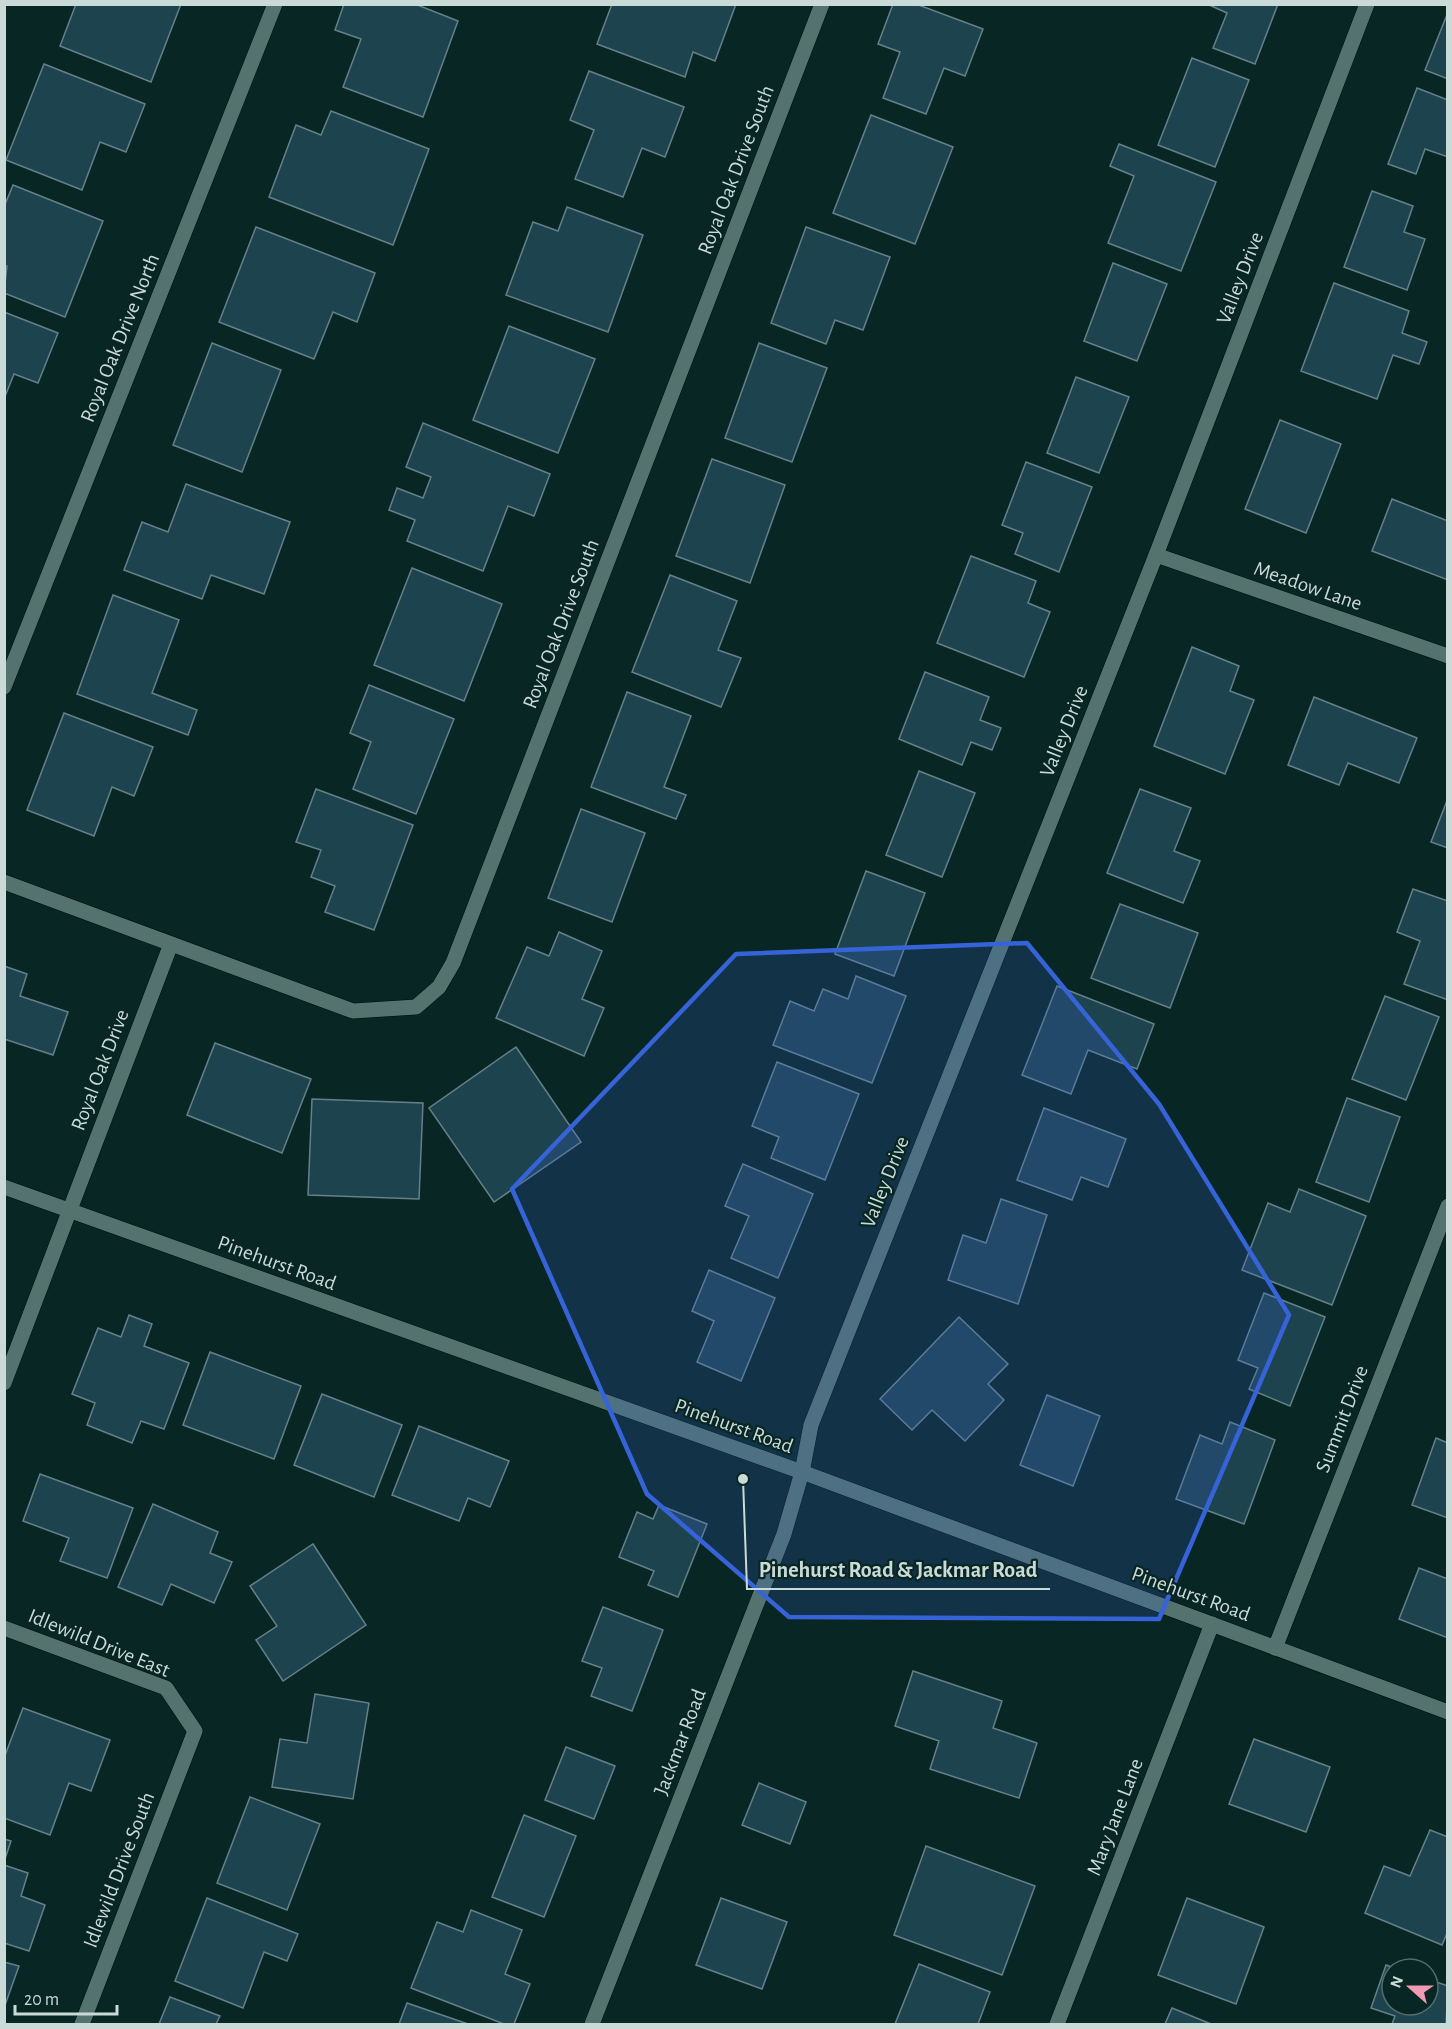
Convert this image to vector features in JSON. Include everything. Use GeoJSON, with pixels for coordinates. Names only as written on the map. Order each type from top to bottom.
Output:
{"type":"FeatureCollection","features":[{"type":"Feature","properties":{"kind":"street","name":"Royal Oak Drive North"},"geometry":{"type":"LineString","coordinates":[[4,687],[275,4]]}},
{"type":"Feature","properties":{"kind":"street","name":"Royal Oak Drive South"},"geometry":{"type":"LineString","coordinates":[[171,944],[352,1011],[416,1007],[439,987],[458,952],[822,4]]}},
{"type":"Feature","properties":{"kind":"street","name":"Valley Drive"},"geometry":{"type":"LineString","coordinates":[[802,1472],[811,1425],[1156,555],[1367,4]]}},
{"type":"Feature","properties":{"kind":"street","name":"Meadow Lane"},"geometry":{"type":"LineString","coordinates":[[1156,555],[1448,656]]}},
{"type":"Feature","properties":{"kind":"street"},"geometry":{"type":"LineString","coordinates":[[4,882],[171,944]]}},
{"type":"Feature","properties":{"kind":"street","name":"Royal Oak Drive"},"geometry":{"type":"LineString","coordinates":[[4,1383],[171,944]]}},
{"type":"Feature","properties":{"kind":"street","name":"Pinehurst Road"},"geometry":{"type":"LineString","coordinates":[[4,1187],[802,1472],[1448,1712]]}},
{"type":"Feature","properties":{"kind":"street","name":"Summit Drive"},"geometry":{"type":"LineString","coordinates":[[1275,1648],[1448,1206]]}},
{"type":"Feature","properties":{"kind":"street","name":"Jackmar Road"},"geometry":{"type":"LineString","coordinates":[[592,2025],[783,1534],[802,1472]]}},
{"type":"Feature","properties":{"kind":"street","name":"Mary Jane Lane"},"geometry":{"type":"LineString","coordinates":[[1057,2025],[1212,1624]]}},
{"type":"Feature","properties":{"kind":"street","name":"Idlewild Drive East"},"geometry":{"type":"LineString","coordinates":[[4,1628],[166,1688],[195,1731]]}},
{"type":"Feature","properties":{"kind":"street","name":"Idlewild Drive South"},"geometry":{"type":"LineString","coordinates":[[82,2025],[195,1731]]}},
{"type":"Feature","properties":{"kind":"highlighted area"},"geometry":{"type":"Polygon","coordinates":[[[1027,943],[1159,1104],[1289,1315],[1159,1619],[789,1617],[647,1494],[512,1189],[736,954],[1027,943]]]}},
{"type":"Feature","properties":{"kind":"building"},"geometry":{"type":"Polygon","coordinates":[[[76,4],[181,4],[151,82],[60,46],[76,4]]]}},
{"type":"Feature","properties":{"kind":"building"},"geometry":{"type":"Polygon","coordinates":[[[344,4],[415,4],[458,21],[423,117],[343,87],[361,39],[335,30],[344,4]]]}},
{"type":"Feature","properties":{"kind":"building"},"geometry":{"type":"Polygon","coordinates":[[[612,4],[736,4],[715,61],[693,52],[685,77],[597,44],[612,4]]]}},
{"type":"Feature","properties":{"kind":"building"},"geometry":{"type":"Polygon","coordinates":[[[893,4],[916,4],[983,29],[965,76],[944,68],[926,114],[883,98],[900,52],[878,44],[893,4]]]}},
{"type":"Feature","properties":{"kind":"building"},"geometry":{"type":"Polygon","coordinates":[[[1207,4],[1278,4],[1255,64],[1213,48],[1227,13],[1207,4]]]}},
{"type":"Feature","properties":{"kind":"building"},"geometry":{"type":"Polygon","coordinates":[[[1448,12],[1448,79],[1425,70],[1448,12]]]}},
{"type":"Feature","properties":{"kind":"building"},"geometry":{"type":"Polygon","coordinates":[[[1192,58],[1249,80],[1215,167],[1158,145],[1192,58]]]}},
{"type":"Feature","properties":{"kind":"building"},"geometry":{"type":"Polygon","coordinates":[[[44,64],[145,104],[126,152],[100,142],[82,190],[6,160],[44,64]]]}},
{"type":"Feature","properties":{"kind":"building"},"geometry":{"type":"Polygon","coordinates":[[[589,71],[684,107],[665,157],[642,148],[623,197],[575,179],[594,130],[570,120],[589,71]]]}},
{"type":"Feature","properties":{"kind":"building"},"geometry":{"type":"Polygon","coordinates":[[[1417,88],[1448,100],[1448,157],[1425,149],[1416,174],[1388,164],[1417,88]]]}},
{"type":"Feature","properties":{"kind":"building"},"geometry":{"type":"Polygon","coordinates":[[[331,111],[429,149],[393,245],[269,197],[296,125],[321,135],[331,111]]]}},
{"type":"Feature","properties":{"kind":"building"},"geometry":{"type":"Polygon","coordinates":[[[871,115],[953,147],[915,244],[833,213],[871,115]]]}},
{"type":"Feature","properties":{"kind":"building"},"geometry":{"type":"Polygon","coordinates":[[[1119,144],[1216,182],[1181,271],[1108,243],[1134,176],[1110,166],[1119,144]]]}},
{"type":"Feature","properties":{"kind":"building"},"geometry":{"type":"Polygon","coordinates":[[[13,185],[103,221],[65,317],[4,293],[7,266],[4,265],[4,207],[13,185]]]}},
{"type":"Feature","properties":{"kind":"building"},"geometry":{"type":"Polygon","coordinates":[[[1372,191],[1413,206],[1404,232],[1425,239],[1407,290],[1344,267],[1372,191]]]}},
{"type":"Feature","properties":{"kind":"building"},"geometry":{"type":"Polygon","coordinates":[[[567,207],[643,235],[608,332],[506,295],[533,222],[558,231],[567,207]]]}},
{"type":"Feature","properties":{"kind":"building"},"geometry":{"type":"Polygon","coordinates":[[[256,227],[375,273],[357,322],[333,312],[314,359],[219,322],[256,227]]]}},
{"type":"Feature","properties":{"kind":"building"},"geometry":{"type":"Polygon","coordinates":[[[806,227],[890,257],[863,330],[835,320],[826,344],[771,323],[806,227]]]}},
{"type":"Feature","properties":{"kind":"building"},"geometry":{"type":"Polygon","coordinates":[[[1113,263],[1167,284],[1137,361],[1084,341],[1113,263]]]}},
{"type":"Feature","properties":{"kind":"building"},"geometry":{"type":"Polygon","coordinates":[[[1334,283],[1409,311],[1402,333],[1427,342],[1419,364],[1393,355],[1377,399],[1301,371],[1334,283]]]}},
{"type":"Feature","properties":{"kind":"building"},"geometry":{"type":"Polygon","coordinates":[[[4,312],[58,333],[38,383],[14,374],[4,399],[4,312]]]}},
{"type":"Feature","properties":{"kind":"building"},"geometry":{"type":"Polygon","coordinates":[[[509,326],[595,359],[558,453],[473,420],[509,326]]]}},
{"type":"Feature","properties":{"kind":"building"},"geometry":{"type":"Polygon","coordinates":[[[212,343],[281,370],[242,472],[173,445],[212,343]]]}},
{"type":"Feature","properties":{"kind":"building"},"geometry":{"type":"Polygon","coordinates":[[[759,343],[827,368],[792,462],[725,438],[759,343]]]}},
{"type":"Feature","properties":{"kind":"building"},"geometry":{"type":"Polygon","coordinates":[[[1076,377],[1129,397],[1099,473],[1047,453],[1076,377]]]}},
{"type":"Feature","properties":{"kind":"building"},"geometry":{"type":"Polygon","coordinates":[[[1280,420],[1341,444],[1306,533],[1245,509],[1280,420]]]}},
{"type":"Feature","properties":{"kind":"building"},"geometry":{"type":"Polygon","coordinates":[[[423,423],[550,474],[534,516],[508,506],[483,571],[407,541],[415,520],[389,510],[397,488],[423,498],[431,477],[406,467],[423,423]]]}},
{"type":"Feature","properties":{"kind":"building"},"geometry":{"type":"Polygon","coordinates":[[[712,459],[785,485],[750,583],[676,556],[712,459]]]}},
{"type":"Feature","properties":{"kind":"building"},"geometry":{"type":"Polygon","coordinates":[[[1026,462],[1092,487],[1059,572],[1015,554],[1023,533],[1002,525],[1026,462]]]}},
{"type":"Feature","properties":{"kind":"building"},"geometry":{"type":"Polygon","coordinates":[[[186,484],[290,522],[264,594],[211,575],[202,599],[124,570],[142,522],[168,532],[186,484]]]}},
{"type":"Feature","properties":{"kind":"building"},"geometry":{"type":"Polygon","coordinates":[[[1392,499],[1448,521],[1448,580],[1372,551],[1392,499]]]}},
{"type":"Feature","properties":{"kind":"building"},"geometry":{"type":"Polygon","coordinates":[[[971,556],[1036,581],[1028,603],[1050,612],[1024,677],[937,643],[971,556]]]}},
{"type":"Feature","properties":{"kind":"building"},"geometry":{"type":"Polygon","coordinates":[[[412,568],[502,604],[464,701],[374,665],[412,568]]]}},
{"type":"Feature","properties":{"kind":"building"},"geometry":{"type":"Polygon","coordinates":[[[670,575],[737,601],[718,650],[741,658],[721,707],[632,672],[670,575]]]}},
{"type":"Feature","properties":{"kind":"building"},"geometry":{"type":"Polygon","coordinates":[[[113,595],[179,620],[152,693],[197,710],[188,735],[77,694],[113,595]]]}},
{"type":"Feature","properties":{"kind":"building"},"geometry":{"type":"Polygon","coordinates":[[[1192,647],[1239,666],[1230,691],[1254,700],[1225,774],[1154,746],[1192,647]]]}},
{"type":"Feature","properties":{"kind":"building"},"geometry":{"type":"Polygon","coordinates":[[[925,672],[989,697],[980,720],[1001,728],[992,750],[971,742],[962,765],[899,739],[925,672]]]}},
{"type":"Feature","properties":{"kind":"building"},"geometry":{"type":"Polygon","coordinates":[[[369,685],[454,719],[416,814],[353,789],[371,742],[350,733],[369,685]]]}},
{"type":"Feature","properties":{"kind":"building"},"geometry":{"type":"Polygon","coordinates":[[[627,692],[691,716],[664,787],[686,795],[676,819],[591,787],[627,692]]]}},
{"type":"Feature","properties":{"kind":"building"},"geometry":{"type":"Polygon","coordinates":[[[1314,697],[1417,738],[1399,783],[1348,763],[1339,785],[1288,765],[1314,697]]]}},
{"type":"Feature","properties":{"kind":"building"},"geometry":{"type":"Polygon","coordinates":[[[64,713],[153,747],[134,796],[112,787],[94,836],[27,810],[64,713]]]}},
{"type":"Feature","properties":{"kind":"building"},"geometry":{"type":"Polygon","coordinates":[[[919,771],[975,793],[942,877],[886,855],[919,771]]]}},
{"type":"Feature","properties":{"kind":"building"},"geometry":{"type":"Polygon","coordinates":[[[316,789],[413,825],[374,930],[325,912],[335,886],[311,877],[321,850],[296,842],[316,789]]]}},
{"type":"Feature","properties":{"kind":"building"},"geometry":{"type":"Polygon","coordinates":[[[1140,789],[1191,808],[1174,851],[1200,861],[1183,903],[1107,873],[1140,789]]]}},
{"type":"Feature","properties":{"kind":"building"},"geometry":{"type":"Polygon","coordinates":[[[1448,798],[1448,848],[1431,842],[1448,798]]]}},
{"type":"Feature","properties":{"kind":"building"},"geometry":{"type":"Polygon","coordinates":[[[581,809],[645,833],[612,922],[548,898],[581,809]]]}},
{"type":"Feature","properties":{"kind":"building"},"geometry":{"type":"Polygon","coordinates":[[[866,871],[925,893],[894,976],[835,954],[866,871]]]}},
{"type":"Feature","properties":{"kind":"building"},"geometry":{"type":"Polygon","coordinates":[[[1413,889],[1448,901],[1448,1000],[1404,984],[1420,941],[1397,932],[1413,889]]]}},
{"type":"Feature","properties":{"kind":"building"},"geometry":{"type":"Polygon","coordinates":[[[1120,904],[1198,933],[1170,1008],[1091,978],[1120,904]]]}},
{"type":"Feature","properties":{"kind":"building"},"geometry":{"type":"Polygon","coordinates":[[[559,932],[602,951],[582,999],[604,1008],[584,1056],[496,1018],[527,947],[549,956],[559,932]]]}},
{"type":"Feature","properties":{"kind":"building"},"geometry":{"type":"Polygon","coordinates":[[[4,966],[27,974],[20,996],[68,1012],[53,1055],[4,1039],[4,966]]]}},
{"type":"Feature","properties":{"kind":"building"},"geometry":{"type":"Polygon","coordinates":[[[856,976],[906,996],[872,1083],[773,1045],[790,1001],[814,1011],[823,989],[848,999],[856,976]]]}},
{"type":"Feature","properties":{"kind":"building"},"geometry":{"type":"Polygon","coordinates":[[[1057,986],[1154,1024],[1137,1069],[1088,1050],[1071,1094],[1022,1075],[1057,986]]]}},
{"type":"Feature","properties":{"kind":"building"},"geometry":{"type":"Polygon","coordinates":[[[1385,996],[1439,1017],[1406,1100],[1352,1079],[1385,996]]]}},
{"type":"Feature","properties":{"kind":"building"},"geometry":{"type":"Polygon","coordinates":[[[215,1043],[311,1079],[282,1153],[187,1115],[215,1043]]]}},
{"type":"Feature","properties":{"kind":"building"},"geometry":{"type":"Polygon","coordinates":[[[516,1047],[581,1142],[494,1202],[429,1108],[516,1047]]]}},
{"type":"Feature","properties":{"kind":"building"},"geometry":{"type":"Polygon","coordinates":[[[777,1062],[859,1094],[825,1180],[771,1158],[779,1137],[752,1126],[777,1062]]]}},
{"type":"Feature","properties":{"kind":"building"},"geometry":{"type":"Polygon","coordinates":[[[1347,1098],[1400,1117],[1369,1202],[1316,1182],[1347,1098]]]}},
{"type":"Feature","properties":{"kind":"building"},"geometry":{"type":"Polygon","coordinates":[[[312,1099],[423,1103],[419,1199],[308,1195],[312,1099]]]}},
{"type":"Feature","properties":{"kind":"building"},"geometry":{"type":"Polygon","coordinates":[[[1044,1108],[1126,1139],[1108,1187],[1081,1177],[1072,1200],[1017,1180],[1044,1108]]]}},
{"type":"Feature","properties":{"kind":"building"},"geometry":{"type":"Polygon","coordinates":[[[743,1164],[813,1194],[778,1278],[731,1258],[749,1216],[725,1206],[743,1164]]]}},
{"type":"Feature","properties":{"kind":"building"},"geometry":{"type":"Polygon","coordinates":[[[1299,1189],[1366,1216],[1332,1305],[1242,1270],[1268,1203],[1290,1212],[1299,1189]]]}},
{"type":"Feature","properties":{"kind":"building"},"geometry":{"type":"Polygon","coordinates":[[[1001,1199],[1047,1215],[1018,1304],[948,1280],[963,1235],[986,1243],[1001,1199]]]}},
{"type":"Feature","properties":{"kind":"building"},"geometry":{"type":"Polygon","coordinates":[[[709,1270],[775,1298],[741,1381],[697,1362],[714,1321],[692,1311],[709,1270]]]}},
{"type":"Feature","properties":{"kind":"building"},"geometry":{"type":"Polygon","coordinates":[[[1264,1293],[1325,1317],[1290,1406],[1249,1389],[1258,1368],[1238,1360],[1264,1293]]]}},
{"type":"Feature","properties":{"kind":"building"},"geometry":{"type":"Polygon","coordinates":[[[129,1315],[152,1324],[144,1346],[189,1363],[164,1429],[141,1421],[132,1443],[87,1425],[95,1403],[72,1394],[98,1328],[121,1337],[129,1315]]]}},
{"type":"Feature","properties":{"kind":"building"},"geometry":{"type":"Polygon","coordinates":[[[959,1317],[1008,1364],[988,1384],[1004,1400],[965,1441],[932,1410],[912,1430],[880,1399],[959,1317]]]}},
{"type":"Feature","properties":{"kind":"building"},"geometry":{"type":"Polygon","coordinates":[[[210,1352],[301,1386],[274,1459],[183,1425],[210,1352]]]}},
{"type":"Feature","properties":{"kind":"building"},"geometry":{"type":"Polygon","coordinates":[[[322,1394],[402,1425],[374,1497],[294,1465],[322,1394]]]}},
{"type":"Feature","properties":{"kind":"building"},"geometry":{"type":"Polygon","coordinates":[[[1047,1395],[1100,1416],[1073,1486],[1020,1465],[1047,1395]]]}},
{"type":"Feature","properties":{"kind":"building"},"geometry":{"type":"Polygon","coordinates":[[[1230,1422],[1275,1440],[1244,1524],[1176,1499],[1200,1435],[1222,1444],[1230,1422]]]}},
{"type":"Feature","properties":{"kind":"building"},"geometry":{"type":"Polygon","coordinates":[[[419,1426],[509,1461],[490,1507],[468,1498],[459,1521],[392,1495],[419,1426]]]}},
{"type":"Feature","properties":{"kind":"building"},"geometry":{"type":"Polygon","coordinates":[[[1436,1438],[1448,1443],[1448,1518],[1412,1505],[1436,1438]]]}},
{"type":"Feature","properties":{"kind":"building"},"geometry":{"type":"Polygon","coordinates":[[[40,1474],[133,1508],[107,1578],[60,1561],[69,1538],[23,1521],[40,1474]]]}},
{"type":"Feature","properties":{"kind":"building"},"geometry":{"type":"Polygon","coordinates":[[[153,1504],[218,1532],[210,1553],[232,1562],[214,1603],[171,1584],[162,1605],[118,1587],[153,1504]]]}},
{"type":"Feature","properties":{"kind":"building"},"geometry":{"type":"Polygon","coordinates":[[[659,1505],[707,1524],[678,1597],[648,1585],[654,1571],[619,1557],[637,1512],[653,1519],[659,1505]]]}},
{"type":"Feature","properties":{"kind":"building"},"geometry":{"type":"Polygon","coordinates":[[[313,1544],[366,1625],[283,1681],[256,1640],[277,1626],[250,1586],[313,1544]]]}},
{"type":"Feature","properties":{"kind":"building"},"geometry":{"type":"Polygon","coordinates":[[[1419,1568],[1448,1579],[1448,1638],[1399,1619],[1419,1568]]]}},
{"type":"Feature","properties":{"kind":"building"},"geometry":{"type":"Polygon","coordinates":[[[603,1607],[663,1630],[632,1711],[591,1696],[602,1668],[582,1661],[603,1607]]]}},
{"type":"Feature","properties":{"kind":"building"},"geometry":{"type":"Polygon","coordinates":[[[913,1671],[1002,1701],[993,1728],[1037,1743],[1019,1798],[930,1769],[939,1741],[895,1726],[913,1671]]]}},
{"type":"Feature","properties":{"kind":"building"},"geometry":{"type":"Polygon","coordinates":[[[315,1694],[369,1703],[353,1799],[272,1787],[280,1739],[307,1743],[315,1694]]]}},
{"type":"Feature","properties":{"kind":"building"},"geometry":{"type":"Polygon","coordinates":[[[23,1708],[110,1740],[91,1791],[69,1783],[50,1835],[4,1818],[4,1758],[23,1708]]]}},
{"type":"Feature","properties":{"kind":"building"},"geometry":{"type":"Polygon","coordinates":[[[1254,1739],[1330,1767],[1306,1832],[1229,1804],[1254,1739]]]}},
{"type":"Feature","properties":{"kind":"building"},"geometry":{"type":"Polygon","coordinates":[[[566,1747],[615,1766],[594,1819],[545,1800],[566,1747]]]}},
{"type":"Feature","properties":{"kind":"building"},"geometry":{"type":"Polygon","coordinates":[[[759,1783],[806,1802],[790,1844],[742,1825],[759,1783]]]}},
{"type":"Feature","properties":{"kind":"building"},"geometry":{"type":"Polygon","coordinates":[[[250,1797],[320,1824],[287,1910],[217,1883],[250,1797]]]}},
{"type":"Feature","properties":{"kind":"building"},"geometry":{"type":"Polygon","coordinates":[[[524,1815],[576,1836],[544,1917],[492,1897],[524,1815]]]}},
{"type":"Feature","properties":{"kind":"building"},"geometry":{"type":"Polygon","coordinates":[[[1430,1830],[1448,1837],[1448,1931],[1442,1945],[1365,1913],[1384,1866],[1410,1876],[1430,1830]]]}},
{"type":"Feature","properties":{"kind":"building"},"geometry":{"type":"Polygon","coordinates":[[[4,1839],[11,1841],[4,1862],[4,1839]]]}},
{"type":"Feature","properties":{"kind":"building"},"geometry":{"type":"Polygon","coordinates":[[[926,1846],[1035,1886],[1002,1975],[894,1935],[926,1846]]]}},
{"type":"Feature","properties":{"kind":"building"},"geometry":{"type":"Polygon","coordinates":[[[4,1865],[28,1873],[21,1896],[45,1905],[29,1951],[4,1943],[4,1865]]]}},
{"type":"Feature","properties":{"kind":"building"},"geometry":{"type":"Polygon","coordinates":[[[207,1898],[298,1934],[287,1961],[264,1952],[243,2008],[175,1981],[207,1898]]]}},
{"type":"Feature","properties":{"kind":"building"},"geometry":{"type":"Polygon","coordinates":[[[721,1898],[787,1922],[762,1989],[696,1965],[721,1898]]]}},
{"type":"Feature","properties":{"kind":"building"},"geometry":{"type":"Polygon","coordinates":[[[1187,1898],[1264,1927],[1236,2004],[1158,1975],[1187,1898]]]}},
{"type":"Feature","properties":{"kind":"building"},"geometry":{"type":"Polygon","coordinates":[[[471,1910],[522,1930],[505,1974],[530,1984],[514,2024],[504,2024],[411,1988],[437,1922],[463,1932],[471,1910]]]}},
{"type":"Feature","properties":{"kind":"building"},"geometry":{"type":"Polygon","coordinates":[[[4,1962],[19,1966],[4,2008],[4,1962]]]}},
{"type":"Feature","properties":{"kind":"building"},"geometry":{"type":"Polygon","coordinates":[[[919,1964],[990,1992],[978,2024],[895,2024],[919,1964]]]}},
{"type":"Feature","properties":{"kind":"building"},"geometry":{"type":"Polygon","coordinates":[[[1380,1982],[1380,2011],[1371,2008],[1380,1982]]]}},
{"type":"Feature","properties":{"kind":"building"},"geometry":{"type":"Polygon","coordinates":[[[1440,1983],[1448,1986],[1446,2024],[1392,2024],[1395,2017],[1440,2017],[1440,1983]]]}},
{"type":"Feature","properties":{"kind":"building"},"geometry":{"type":"Polygon","coordinates":[[[170,1997],[220,2016],[216,2024],[159,2024],[170,1997]]]}},
{"type":"Feature","properties":{"kind":"building"},"geometry":{"type":"Polygon","coordinates":[[[407,2003],[468,2024],[399,2024],[407,2003]]]}},
{"type":"Feature","properties":{"kind":"building"},"geometry":{"type":"Polygon","coordinates":[[[1172,2008],[1211,2024],[1165,2024],[1172,2008]]]}},
{"type":"Feature","properties":{"kind":"place","name":"Pinehurst Road & Jackmar Road"},"geometry":{"type":"Point","coordinates":[743,1479]}}]}
